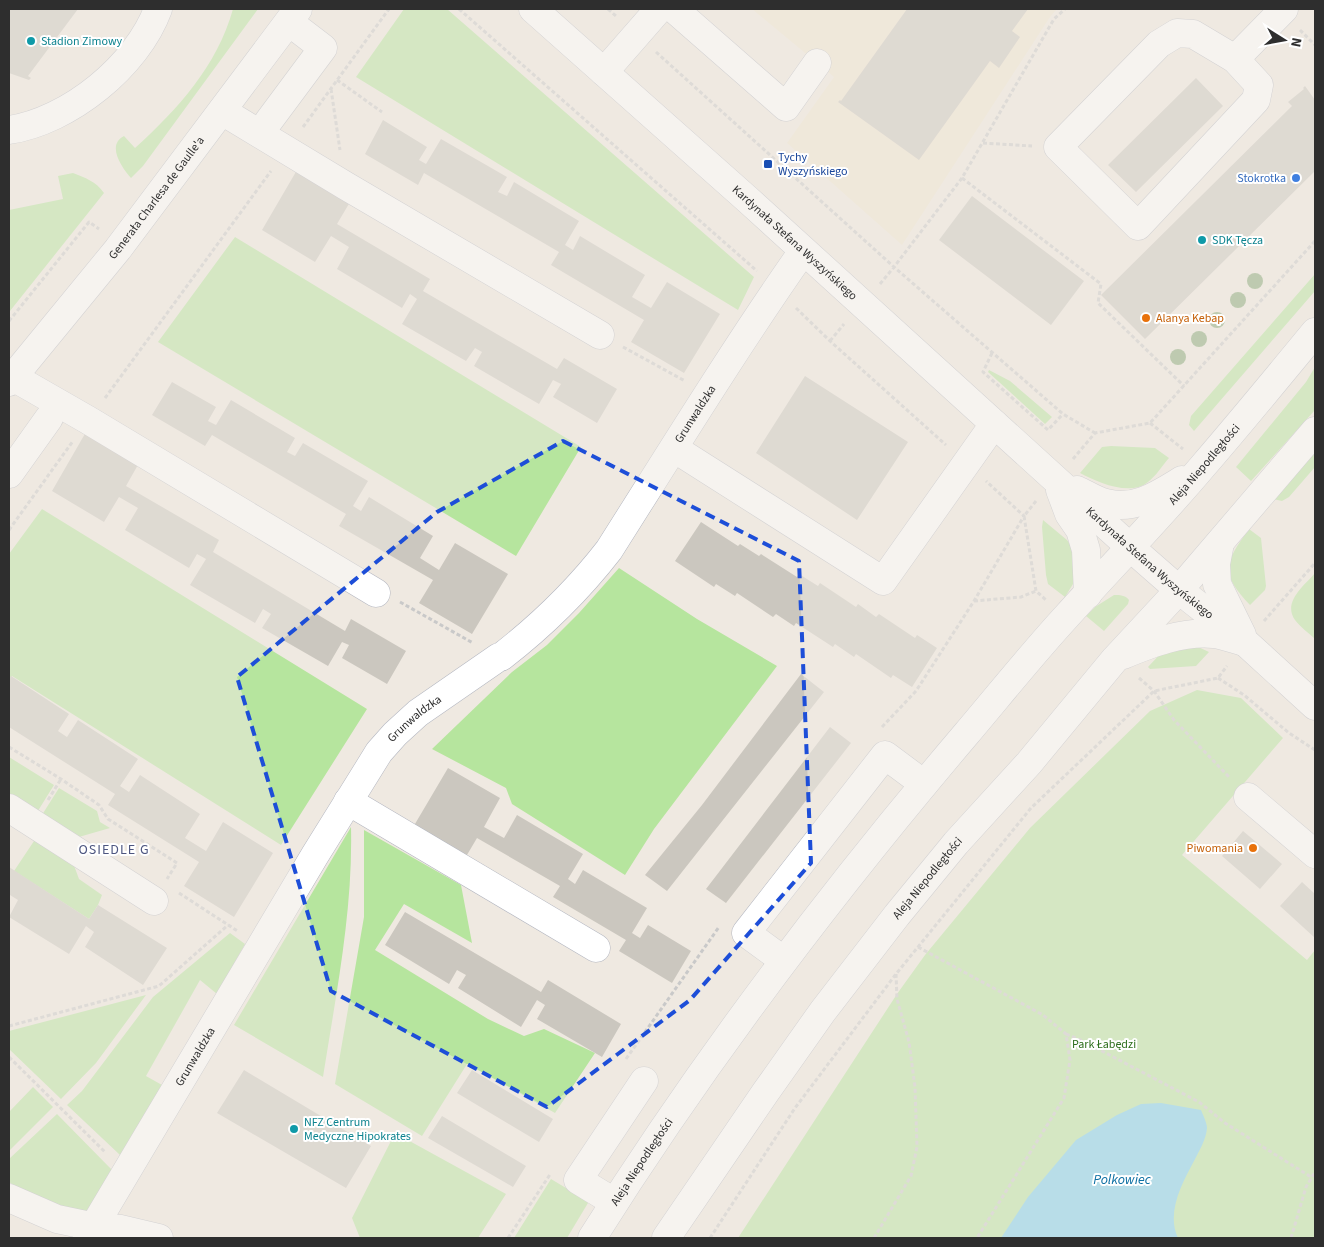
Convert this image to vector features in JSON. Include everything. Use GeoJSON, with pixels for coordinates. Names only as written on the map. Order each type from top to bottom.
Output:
{"type":"FeatureCollection","features":[{"type":"Feature","properties":{"kind":"street"},"geometry":{"type":"LineString","coordinates":[[9,130],[50,117],[83,99],[112,75],[136,47],[158,9]]}},
{"type":"Feature","properties":{"kind":"street","name":"Kardynała Stefana Wyszyńskiego"},"geometry":{"type":"LineString","coordinates":[[533,9],[803,250],[1131,548],[1179,590],[1246,643],[1315,706]]}},
{"type":"Feature","properties":{"kind":"street"},"geometry":{"type":"LineString","coordinates":[[604,72],[659,9]]}},
{"type":"Feature","properties":{"kind":"street"},"geometry":{"type":"LineString","coordinates":[[674,9],[786,107],[817,64]]}},
{"type":"Feature","properties":{"kind":"street"},"geometry":{"type":"LineString","coordinates":[[1235,59],[1284,9]]}},
{"type":"Feature","properties":{"kind":"street"},"geometry":{"type":"LineString","coordinates":[[268,122],[323,48],[293,16]]}},
{"type":"Feature","properties":{"kind":"street","name":"Generała Charlesa de Gaulle'a"},"geometry":{"type":"LineString","coordinates":[[11,380],[118,249],[293,16]]}},
{"type":"Feature","properties":{"kind":"street"},"geometry":{"type":"LineString","coordinates":[[1177,33],[1193,34],[1235,59],[1259,85],[1256,100],[1138,226],[1058,147],[1159,44],[1177,33]]}},
{"type":"Feature","properties":{"kind":"street"},"geometry":{"type":"LineString","coordinates":[[222,111],[600,335]]}},
{"type":"Feature","properties":{"kind":"street","name":"Grunwaldzka"},"geometry":{"type":"LineString","coordinates":[[90,1232],[379,752],[418,713],[515,647],[548,618],[600,561],[609,550],[708,393],[803,250]]}},
{"type":"Feature","properties":{"kind":"street","name":"Aleja Niepodległości"},"geometry":{"type":"LineString","coordinates":[[592,1238],[668,1122],[783,960],[854,869],[1066,617],[1131,548],[1203,466],[1315,332]]}},
{"type":"Feature","properties":{"kind":"street"},"geometry":{"type":"LineString","coordinates":[[11,380],[88,420],[376,593]]}},
{"type":"Feature","properties":{"kind":"street"},"geometry":{"type":"LineString","coordinates":[[9,474],[49,418]]}},
{"type":"Feature","properties":{"kind":"street"},"geometry":{"type":"LineString","coordinates":[[675,448],[883,581],[994,424]]}},
{"type":"Feature","properties":{"kind":"street","name":"Aleja Niepodległości"},"geometry":{"type":"LineString","coordinates":[[666,1238],[770,1084],[887,928],[956,843],[1028,764],[1115,658],[1179,590],[1315,432]]}},
{"type":"Feature","properties":{"kind":"street","name":"Kardynała Stefana Wyszyńskiego"},"geometry":{"type":"LineString","coordinates":[[1056,479],[1106,503],[1133,505],[1156,495],[1203,466]]}},
{"type":"Feature","properties":{"kind":"street"},"geometry":{"type":"LineString","coordinates":[[1056,479],[1069,514],[1080,530],[1086,550],[1088,594]]}},
{"type":"Feature","properties":{"kind":"street"},"geometry":{"type":"LineString","coordinates":[[1220,543],[1216,564],[1217,584],[1246,643]]}},
{"type":"Feature","properties":{"kind":"street","name":"Kardynała Stefana Wyszyńskiego"},"geometry":{"type":"LineString","coordinates":[[1115,658],[1156,641],[1191,634],[1215,634],[1246,643]]}},
{"type":"Feature","properties":{"kind":"street"},"geometry":{"type":"LineString","coordinates":[[783,960],[746,933],[885,756],[924,784]]}},
{"type":"Feature","properties":{"kind":"street"},"geometry":{"type":"LineString","coordinates":[[1248,797],[1315,854]]}},
{"type":"Feature","properties":{"kind":"street"},"geometry":{"type":"LineString","coordinates":[[348,801],[596,948]]}},
{"type":"Feature","properties":{"kind":"street"},"geometry":{"type":"LineString","coordinates":[[9,808],[159,892]]}},
{"type":"Feature","properties":{"kind":"street"},"geometry":{"type":"LineString","coordinates":[[614,1202],[578,1180],[644,1081]]}},
{"type":"Feature","properties":{"kind":"street"},"geometry":{"type":"LineString","coordinates":[[9,1198],[90,1232],[120,1229],[158,1238]]}},
{"type":"Feature","properties":{"kind":"path"},"geometry":{"type":"LineString","coordinates":[[9,530],[388,9]]}},
{"type":"Feature","properties":{"kind":"path"},"geometry":{"type":"LineString","coordinates":[[459,9],[699,219],[830,341],[1024,516]]}},
{"type":"Feature","properties":{"kind":"path"},"geometry":{"type":"LineString","coordinates":[[608,9],[992,353],[1063,414],[1095,433],[1150,422],[1315,241]]}},
{"type":"Feature","properties":{"kind":"path"},"geometry":{"type":"LineString","coordinates":[[830,341],[894,267],[962,178],[1054,19],[1065,9]]}},
{"type":"Feature","properties":{"kind":"path"},"geometry":{"type":"LineString","coordinates":[[337,80],[382,112]]}},
{"type":"Feature","properties":{"kind":"path"},"geometry":{"type":"LineString","coordinates":[[331,88],[346,186]]}},
{"type":"Feature","properties":{"kind":"path"},"geometry":{"type":"LineString","coordinates":[[983,143],[1058,147]]}},
{"type":"Feature","properties":{"kind":"path"},"geometry":{"type":"LineString","coordinates":[[962,178],[1101,284],[1098,303],[1184,386]]}},
{"type":"Feature","properties":{"kind":"path"},"geometry":{"type":"LineString","coordinates":[[600,335],[708,393]]}},
{"type":"Feature","properties":{"kind":"path"},"geometry":{"type":"LineString","coordinates":[[992,353],[983,372],[1048,430],[1063,414]]}},
{"type":"Feature","properties":{"kind":"path"},"geometry":{"type":"LineString","coordinates":[[710,1238],[796,1108],[896,974],[1031,808],[1154,691],[1218,678],[1279,602],[1315,563]]}},
{"type":"Feature","properties":{"kind":"path"},"geometry":{"type":"LineString","coordinates":[[974,601],[1021,597],[1036,591]]}},
{"type":"Feature","properties":{"kind":"path"},"geometry":{"type":"LineString","coordinates":[[376,593],[403,603],[498,658]]}},
{"type":"Feature","properties":{"kind":"path"},"geometry":{"type":"LineString","coordinates":[[1218,678],[1244,695],[1289,732],[1315,750]]}},
{"type":"Feature","properties":{"kind":"path"},"geometry":{"type":"LineString","coordinates":[[1154,691],[1174,720],[1248,797]]}},
{"type":"Feature","properties":{"kind":"path"},"geometry":{"type":"LineString","coordinates":[[9,747],[99,805],[108,820],[177,863],[159,892],[228,925],[261,946]]}},
{"type":"Feature","properties":{"kind":"path"},"geometry":{"type":"LineString","coordinates":[[9,1026],[159,986],[228,925]]}},
{"type":"Feature","properties":{"kind":"path"},"geometry":{"type":"LineString","coordinates":[[918,947],[1043,1015],[1066,1034],[1083,1041],[1199,1102],[1224,1123],[1311,1178]]}},
{"type":"Feature","properties":{"kind":"path"},"geometry":{"type":"LineString","coordinates":[[874,1238],[911,1176],[918,1147],[915,1087],[909,1042],[897,999],[896,974]]}},
{"type":"Feature","properties":{"kind":"path"},"geometry":{"type":"LineString","coordinates":[[977,1238],[1064,1098],[1070,1060],[1066,1034]]}},
{"type":"Feature","properties":{"kind":"path"},"geometry":{"type":"LineString","coordinates":[[9,1057],[126,1173]]}},
{"type":"Feature","properties":{"kind":"path"},"geometry":{"type":"LineString","coordinates":[[1291,1238],[1306,1187],[1315,1172]]}},
{"type":"Feature","properties":{"kind":"highlighted area"},"geometry":{"type":"Polygon","coordinates":[[[563,441],[799,561],[811,863],[690,1000],[547,1107],[331,991],[237,677],[437,512],[563,441]]]}},
{"type":"Feature","properties":{"kind":"shaded area"},"geometry":{"type":"Polygon","coordinates":[[[752,9],[1057,9],[902,245],[787,143],[834,77],[752,9]]]}},
{"type":"Feature","properties":{"kind":"green space"},"geometry":{"type":"Polygon","coordinates":[[[233,9],[258,9],[143,166],[131,178],[117,157],[116,145],[119,140],[124,136],[135,148],[181,102],[206,68],[217,49],[233,9]]]}},
{"type":"Feature","properties":{"kind":"green space"},"geometry":{"type":"Polygon","coordinates":[[[404,9],[447,9],[754,277],[738,310],[356,77],[404,9]]]}},
{"type":"Feature","properties":{"kind":"green space"},"geometry":{"type":"Polygon","coordinates":[[[73,173],[94,183],[104,193],[10,311],[9,210],[63,199],[58,176],[73,173]]]}},
{"type":"Feature","properties":{"kind":"green space"},"geometry":{"type":"Polygon","coordinates":[[[235,237],[581,447],[516,556],[158,342],[235,237]]]}},
{"type":"Feature","properties":{"kind":"green space"},"geometry":{"type":"Polygon","coordinates":[[[1315,274],[1315,291],[1194,431],[1189,425],[1191,416],[1315,274]]]}},
{"type":"Feature","properties":{"kind":"green space"},"geometry":{"type":"Polygon","coordinates":[[[1315,367],[1315,410],[1251,481],[1236,467],[1306,382],[1315,367]]]}},
{"type":"Feature","properties":{"kind":"green space"},"geometry":{"type":"Polygon","coordinates":[[[989,370],[1010,381],[1052,417],[1045,424],[988,372],[989,370]]]}},
{"type":"Feature","properties":{"kind":"green space"},"geometry":{"type":"Polygon","coordinates":[[[1102,447],[1155,448],[1169,458],[1148,482],[1132,488],[1114,487],[1080,473],[1102,447]]]}},
{"type":"Feature","properties":{"kind":"green space"},"geometry":{"type":"Polygon","coordinates":[[[1315,453],[1315,467],[1289,497],[1282,501],[1273,499],[1315,453]]]}},
{"type":"Feature","properties":{"kind":"green space"},"geometry":{"type":"Polygon","coordinates":[[[42,509],[367,709],[281,845],[12,676],[9,680],[9,554],[42,509]]]}},
{"type":"Feature","properties":{"kind":"green space"},"geometry":{"type":"Polygon","coordinates":[[[1043,520],[1067,540],[1072,547],[1077,573],[1065,597],[1048,584],[1042,527],[1043,520]]]}},
{"type":"Feature","properties":{"kind":"green space"},"geometry":{"type":"Polygon","coordinates":[[[1249,529],[1261,538],[1266,586],[1265,590],[1250,605],[1233,584],[1229,567],[1235,550],[1249,529]]]}},
{"type":"Feature","properties":{"kind":"green space"},"geometry":{"type":"Polygon","coordinates":[[[619,568],[697,619],[777,666],[654,829],[625,875],[512,804],[506,788],[432,749],[512,672],[547,645],[579,613],[619,568]]]}},
{"type":"Feature","properties":{"kind":"green space"},"geometry":{"type":"Polygon","coordinates":[[[1315,573],[1315,639],[1295,620],[1291,607],[1296,594],[1315,573]]]}},
{"type":"Feature","properties":{"kind":"green space"},"geometry":{"type":"Polygon","coordinates":[[[1114,595],[1126,597],[1129,600],[1128,604],[1104,631],[1086,616],[1095,607],[1114,595]]]}},
{"type":"Feature","properties":{"kind":"green space"},"geometry":{"type":"Polygon","coordinates":[[[1194,645],[1209,652],[1196,666],[1150,669],[1148,667],[1162,652],[1194,645]]]}},
{"type":"Feature","properties":{"kind":"green space","name":"Park Łabędzi"},"geometry":{"type":"Polygon","coordinates":[[[1197,690],[1241,698],[1283,738],[1182,855],[1307,960],[1315,950],[1315,1238],[738,1238],[897,994],[925,955],[1030,828],[1150,711],[1197,690]]]}},
{"type":"Feature","properties":{"kind":"green space"},"geometry":{"type":"Polygon","coordinates":[[[9,757],[54,785],[36,814],[9,797],[9,757]]]}},
{"type":"Feature","properties":{"kind":"green space"},"geometry":{"type":"Polygon","coordinates":[[[59,788],[97,811],[100,822],[110,828],[72,839],[40,818],[59,788]]]}},
{"type":"Feature","properties":{"kind":"green space"},"geometry":{"type":"Polygon","coordinates":[[[351,827],[351,859],[346,922],[323,1077],[234,1025],[351,827]]]}},
{"type":"Feature","properties":{"kind":"green space"},"geometry":{"type":"Polygon","coordinates":[[[364,830],[461,885],[472,943],[404,904],[375,950],[488,1019],[524,1036],[544,1029],[595,1053],[555,1113],[467,1064],[422,1136],[335,1084],[364,917],[364,830]]]}},
{"type":"Feature","properties":{"kind":"green space"},"geometry":{"type":"Polygon","coordinates":[[[36,838],[72,860],[79,879],[102,895],[89,919],[14,871],[36,838]]]}},
{"type":"Feature","properties":{"kind":"green space"},"geometry":{"type":"Polygon","coordinates":[[[230,933],[245,944],[217,994],[200,980],[146,1076],[162,1085],[120,1155],[67,1105],[82,1091],[153,997],[230,933]]]}},
{"type":"Feature","properties":{"kind":"green space"},"geometry":{"type":"Polygon","coordinates":[[[146,995],[96,1063],[61,1099],[9,1049],[9,1031],[146,995]]]}},
{"type":"Feature","properties":{"kind":"green space"},"geometry":{"type":"Polygon","coordinates":[[[33,1087],[53,1107],[9,1151],[9,1112],[33,1087]]]}},
{"type":"Feature","properties":{"kind":"green space"},"geometry":{"type":"Polygon","coordinates":[[[57,1114],[113,1171],[83,1220],[46,1208],[9,1182],[9,1159],[57,1114]]]}},
{"type":"Feature","properties":{"kind":"green space"},"geometry":{"type":"Polygon","coordinates":[[[395,1133],[506,1194],[478,1238],[360,1238],[352,1218],[395,1133]]]}},
{"type":"Feature","properties":{"kind":"green space"},"geometry":{"type":"Polygon","coordinates":[[[551,1179],[588,1203],[567,1238],[514,1238],[551,1179]]]}},
{"type":"Feature","properties":{"kind":"water","name":"Polkowiec"},"geometry":{"type":"Polygon","coordinates":[[[1161,1103],[1201,1110],[1207,1126],[1204,1141],[1180,1188],[1177,1198],[1174,1219],[1178,1238],[1001,1238],[1028,1197],[1076,1140],[1117,1115],[1141,1104],[1161,1103]]]}},
{"type":"Feature","properties":{"kind":"building","name":"Stadion Zimowy"},"geometry":{"type":"Polygon","coordinates":[[[9,9],[78,9],[28,76],[31,78],[29,80],[9,73],[9,9]]]}},
{"type":"Feature","properties":{"kind":"building"},"geometry":{"type":"Polygon","coordinates":[[[907,9],[1028,9],[1012,31],[1020,37],[999,68],[990,61],[919,160],[838,102],[841,101],[907,9]]]}},
{"type":"Feature","properties":{"kind":"building"},"geometry":{"type":"Polygon","coordinates":[[[1196,78],[1223,106],[1136,192],[1108,165],[1196,78]]]}},
{"type":"Feature","properties":{"kind":"building","name":"SDK Tęcza"},"geometry":{"type":"Polygon","coordinates":[[[1305,86],[1315,100],[1315,171],[1145,339],[1101,295],[1292,106],[1288,102],[1305,86]]]}},
{"type":"Feature","properties":{"kind":"building"},"geometry":{"type":"Polygon","coordinates":[[[383,120],[427,147],[419,160],[426,164],[441,139],[507,177],[498,192],[507,196],[514,182],[579,221],[565,245],[573,250],[580,236],[645,275],[632,297],[651,308],[667,282],[720,314],[684,373],[631,342],[644,320],[551,265],[559,252],[424,173],[418,185],[365,154],[383,120]]]}},
{"type":"Feature","properties":{"kind":"building"},"geometry":{"type":"Polygon","coordinates":[[[297,170],[350,202],[337,224],[430,279],[423,291],[557,369],[564,358],[617,389],[597,423],[553,397],[561,384],[553,380],[539,404],[474,366],[482,352],[475,348],[466,361],[402,324],[417,299],[410,294],[402,308],[337,269],[349,247],[331,236],[315,262],[262,230],[297,170]]]}},
{"type":"Feature","properties":{"kind":"building"},"geometry":{"type":"Polygon","coordinates":[[[972,196],[1084,281],[1051,325],[939,240],[972,196]]]}},
{"type":"Feature","properties":{"kind":"building"},"geometry":{"type":"Polygon","coordinates":[[[805,376],[908,442],[857,520],[756,453],[805,376]]]}},
{"type":"Feature","properties":{"kind":"building"},"geometry":{"type":"Polygon","coordinates":[[[172,382],[216,407],[208,421],[216,425],[231,400],[295,438],[287,452],[295,456],[303,443],[368,481],[353,506],[361,511],[369,497],[433,536],[420,558],[439,570],[455,543],[508,574],[472,634],[419,603],[433,580],[339,526],[346,514],[212,435],[205,446],[152,415],[172,382]]]}},
{"type":"Feature","properties":{"kind":"building"},"geometry":{"type":"Polygon","coordinates":[[[86,432],[139,463],[126,486],[219,540],[213,552],[345,631],[351,619],[406,651],[387,684],[342,658],[349,645],[342,642],[328,666],[262,628],[271,614],[263,609],[255,623],[190,585],[206,559],[197,554],[189,568],[125,530],[138,508],[119,497],[104,522],[52,491],[86,432]]]}},
{"type":"Feature","properties":{"kind":"building"},"geometry":{"type":"Polygon","coordinates":[[[701,522],[738,546],[740,544],[759,556],[761,554],[797,577],[799,574],[818,586],[820,583],[856,607],[858,604],[876,617],[879,614],[915,638],[917,635],[937,648],[912,687],[893,675],[891,678],[856,654],[854,657],[835,644],[833,647],[796,623],[794,626],[776,614],[773,617],[737,593],[735,596],[716,584],[714,587],[675,561],[701,522]]]}},
{"type":"Feature","properties":{"kind":"building"},"geometry":{"type":"Polygon","coordinates":[[[801,674],[824,692],[667,891],[645,875],[702,805],[801,674]]]}},
{"type":"Feature","properties":{"kind":"building"},"geometry":{"type":"Polygon","coordinates":[[[11,676],[69,714],[58,731],[67,737],[78,720],[138,759],[120,786],[129,792],[140,775],[200,814],[185,838],[206,851],[223,822],[273,853],[234,917],[184,886],[199,862],[108,805],[115,794],[9,727],[9,680],[11,676]]]}},
{"type":"Feature","properties":{"kind":"building"},"geometry":{"type":"Polygon","coordinates":[[[830,727],[851,743],[726,903],[706,889],[830,727]]]}},
{"type":"Feature","properties":{"kind":"building"},"geometry":{"type":"Polygon","coordinates":[[[448,768],[500,798],[484,827],[504,838],[517,815],[583,854],[568,879],[575,884],[583,870],[647,908],[632,933],[640,938],[648,925],[691,951],[672,983],[619,951],[626,940],[553,897],[560,886],[477,838],[464,860],[412,829],[448,768]]]}},
{"type":"Feature","properties":{"kind":"building"},"geometry":{"type":"Polygon","coordinates":[[[1243,831],[1282,864],[1260,889],[1222,856],[1243,831]]]}},
{"type":"Feature","properties":{"kind":"building"},"geometry":{"type":"Polygon","coordinates":[[[9,867],[89,919],[98,905],[167,948],[143,985],[85,947],[94,932],[86,926],[69,954],[9,917],[18,900],[9,896],[9,867]]]}},
{"type":"Feature","properties":{"kind":"building"},"geometry":{"type":"Polygon","coordinates":[[[1302,882],[1315,894],[1315,938],[1280,906],[1302,882]]]}},
{"type":"Feature","properties":{"kind":"building"},"geometry":{"type":"Polygon","coordinates":[[[405,912],[541,992],[548,980],[621,1024],[602,1057],[537,1019],[545,1005],[537,1000],[521,1027],[458,988],[466,975],[457,970],[449,984],[385,945],[405,912]]]}},
{"type":"Feature","properties":{"kind":"building","name":"NFZ Centrum Medyczne Hipokrates"},"geometry":{"type":"Polygon","coordinates":[[[244,1070],[371,1146],[346,1188],[217,1113],[244,1070]]]}},
{"type":"Feature","properties":{"kind":"building"},"geometry":{"type":"Polygon","coordinates":[[[472,1070],[553,1119],[539,1142],[457,1093],[472,1070]]]}},
{"type":"Feature","properties":{"kind":"building"},"geometry":{"type":"Polygon","coordinates":[[[442,1116],[526,1166],[513,1187],[428,1138],[442,1116]]]}},
{"type":"Feature","properties":{"kind":"place","name":"Stadion Zimowy"},"geometry":{"type":"Point","coordinates":[31,41]}},
{"type":"Feature","properties":{"kind":"place","name":"Tychy Wyszyńskiego"},"geometry":{"type":"Point","coordinates":[768,164]}},
{"type":"Feature","properties":{"kind":"place","name":"Stokrotka"},"geometry":{"type":"Point","coordinates":[1296,178]}},
{"type":"Feature","properties":{"kind":"place","name":"SDK Tęcza"},"geometry":{"type":"Point","coordinates":[1202,240]}},
{"type":"Feature","properties":{"kind":"place","name":"Alanya Kebap"},"geometry":{"type":"Point","coordinates":[1146,318]}},
{"type":"Feature","properties":{"kind":"place","name":"Piwomania"},"geometry":{"type":"Point","coordinates":[1253,848]}},
{"type":"Feature","properties":{"kind":"place","name":"NFZ Centrum Medyczne Hipokrates"},"geometry":{"type":"Point","coordinates":[294,1129]}},
{"type":"Feature","properties":{"kind":"district","name":"OSIEDLE G"},"geometry":{"type":"Point","coordinates":[114,849]}}]}
